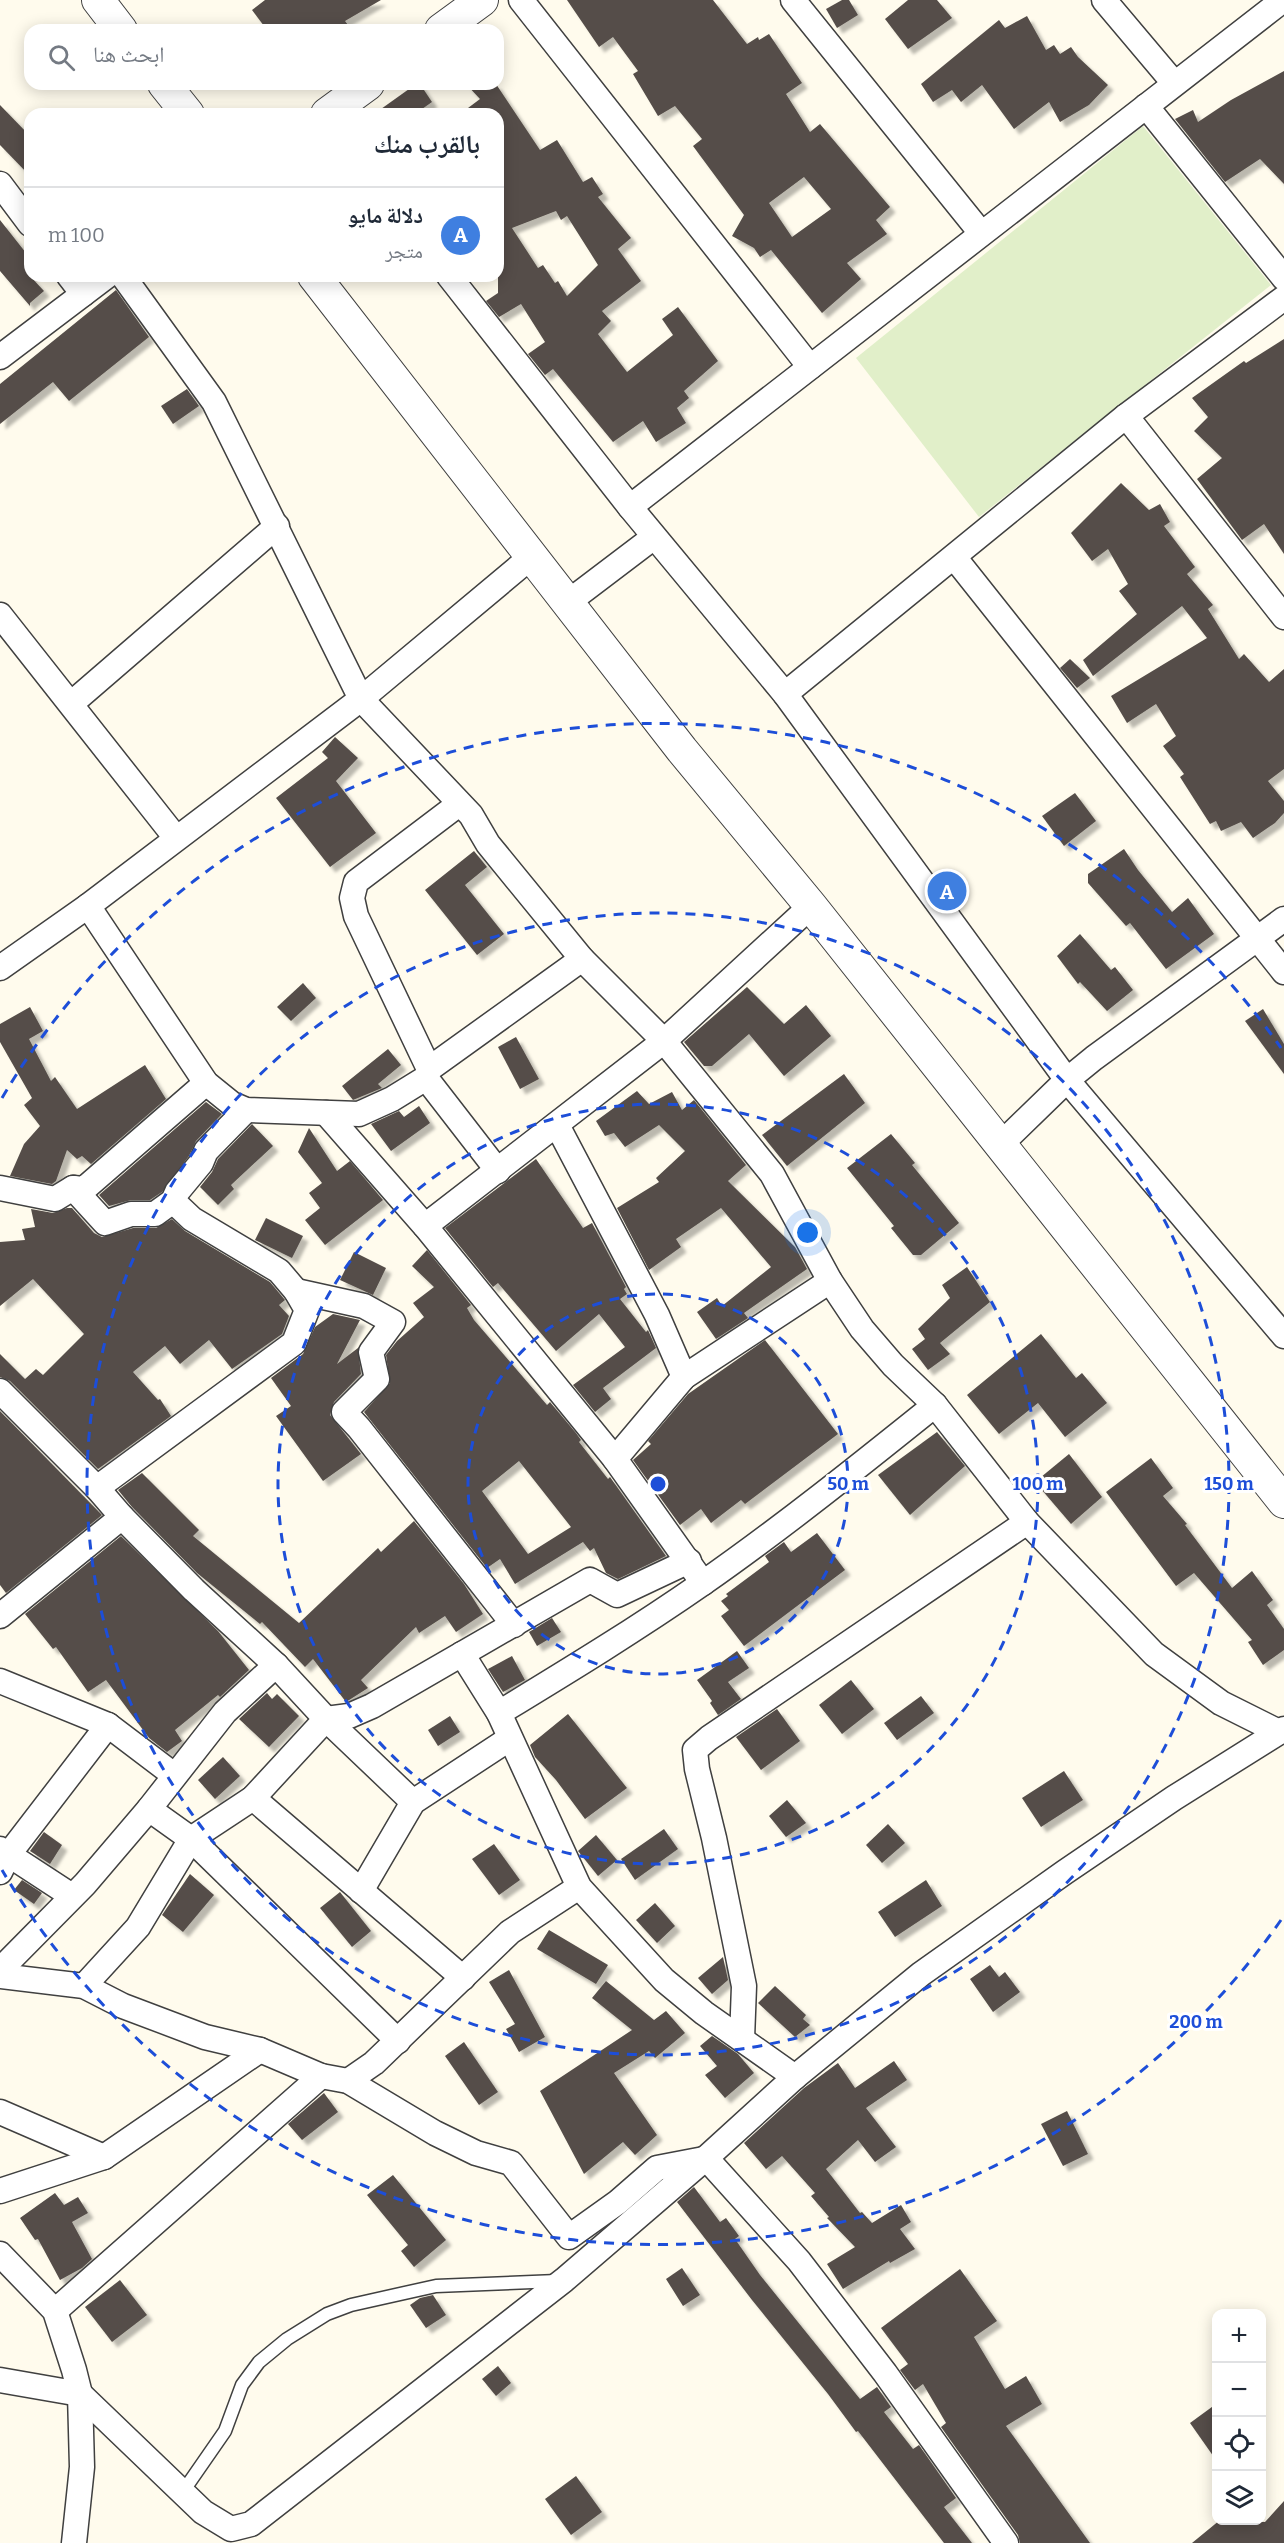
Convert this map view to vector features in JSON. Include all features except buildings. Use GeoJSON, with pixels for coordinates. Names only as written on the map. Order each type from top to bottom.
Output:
{"type":"FeatureCollection","features":[{"type":"Feature","properties":{"kind":"street"},"geometry":{"type":"LineString","coordinates":[[98,0],[117,24]]}},
{"type":"Feature","properties":{"kind":"street"},"geometry":{"type":"LineString","coordinates":[[449,24],[482,0]]}},
{"type":"Feature","properties":{"kind":"street"},"geometry":{"type":"LineString","coordinates":[[521,0],[810,367]]}},
{"type":"Feature","properties":{"kind":"street"},"geometry":{"type":"LineString","coordinates":[[793,0],[981,233]]}},
{"type":"Feature","properties":{"kind":"street"},"geometry":{"type":"LineString","coordinates":[[1104,0],[1174,83]]}},
{"type":"Feature","properties":{"kind":"street"},"geometry":{"type":"LineString","coordinates":[[630,507],[1283,0]]}},
{"type":"Feature","properties":{"kind":"street"},"geometry":{"type":"LineString","coordinates":[[169,90],[183,108]]}},
{"type":"Feature","properties":{"kind":"street"},"geometry":{"type":"LineString","coordinates":[[335,108],[360,90]]}},
{"type":"Feature","properties":{"kind":"street"},"geometry":{"type":"LineString","coordinates":[[1146,106],[1284,278]]}},
{"type":"Feature","properties":{"kind":"street"},"geometry":{"type":"LineString","coordinates":[[0,184],[24,216]]}},
{"type":"Feature","properties":{"kind":"street"},"geometry":{"type":"LineString","coordinates":[[127,282],[214,402],[361,699],[480,827],[488,844],[582,959],[664,1041],[772,1174],[830,1281],[862,1329],[893,1365],[935,1405],[1027,1522],[1154,1654],[1221,1702],[1282,1730]]}},
{"type":"Feature","properties":{"kind":"street"},"geometry":{"type":"LineString","coordinates":[[319,282],[682,750],[811,906],[1284,1502]]}},
{"type":"Feature","properties":{"kind":"street"},"geometry":{"type":"LineString","coordinates":[[454,282],[654,537],[785,694],[1066,1080],[1284,1336]]}},
{"type":"Feature","properties":{"kind":"street"},"geometry":{"type":"LineString","coordinates":[[0,357],[76,285]]}},
{"type":"Feature","properties":{"kind":"street"},"geometry":{"type":"LineString","coordinates":[[785,694],[1125,417],[1284,298]]}},
{"type":"Feature","properties":{"kind":"street"},"geometry":{"type":"LineString","coordinates":[[1125,417],[1284,617]]}},
{"type":"Feature","properties":{"kind":"street"},"geometry":{"type":"LineString","coordinates":[[72,703],[277,526]]}},
{"type":"Feature","properties":{"kind":"street"},"geometry":{"type":"LineString","coordinates":[[567,603],[654,537]]}},
{"type":"Feature","properties":{"kind":"street"},"geometry":{"type":"LineString","coordinates":[[0,968],[88,906],[361,699],[531,557]]}},
{"type":"Feature","properties":{"kind":"street"},"geometry":{"type":"LineString","coordinates":[[954,557],[1284,972]]}},
{"type":"Feature","properties":{"kind":"street"},"geometry":{"type":"LineString","coordinates":[[0,615],[72,703],[176,838]]}},
{"type":"Feature","properties":{"kind":"street"},"geometry":{"type":"LineString","coordinates":[[459,804],[356,882],[352,898],[356,916],[427,1073],[498,1171]]}},
{"type":"Feature","properties":{"kind":"street"},"geometry":{"type":"LineString","coordinates":[[88,906],[206,1083],[232,1104],[246,1110],[359,1114],[392,1099],[582,959]]}},
{"type":"Feature","properties":{"kind":"street"},"geometry":{"type":"LineString","coordinates":[[425,1226],[664,1041],[811,906]]}},
{"type":"Feature","properties":{"kind":"street"},"geometry":{"type":"LineString","coordinates":[[1000,1145],[1066,1080],[1117,1040],[1284,919]]}},
{"type":"Feature","properties":{"kind":"street"},"geometry":{"type":"LineString","coordinates":[[0,1188],[55,1200],[73,1188],[84,1189],[206,1083]]}},
{"type":"Feature","properties":{"kind":"street"},"geometry":{"type":"LineString","coordinates":[[73,1188],[105,1223],[130,1215],[155,1214],[173,1201],[177,1192],[201,1163],[206,1151],[246,1110]]}},
{"type":"Feature","properties":{"kind":"street"},"geometry":{"type":"LineString","coordinates":[[326,1113],[425,1226],[615,1459],[703,1583]]}},
{"type":"Feature","properties":{"kind":"street"},"geometry":{"type":"LineString","coordinates":[[557,1125],[657,1315],[684,1377]]}},
{"type":"Feature","properties":{"kind":"street"},"geometry":{"type":"LineString","coordinates":[[97,1488],[294,1343],[307,1310],[296,1291],[279,1271],[192,1219],[173,1201]]}},
{"type":"Feature","properties":{"kind":"street"},"geometry":{"type":"LineString","coordinates":[[615,1459],[684,1377],[830,1281]]}},
{"type":"Feature","properties":{"kind":"street"},"geometry":{"type":"LineString","coordinates":[[296,1291],[364,1306],[393,1322],[371,1352],[377,1379],[344,1412],[514,1625]]}},
{"type":"Feature","properties":{"kind":"street"},"geometry":{"type":"LineString","coordinates":[[0,1391],[194,1590],[276,1665],[326,1719],[412,1802]]}},
{"type":"Feature","properties":{"kind":"street"},"geometry":{"type":"LineString","coordinates":[[499,1713],[615,1642],[703,1583],[828,1492],[935,1405]]}},
{"type":"Feature","properties":{"kind":"street"},"geometry":{"type":"LineString","coordinates":[[0,1616],[122,1517]]}},
{"type":"Feature","properties":{"kind":"street"},"geometry":{"type":"LineString","coordinates":[[742,2039],[744,1986],[714,1838],[697,1769],[695,1750],[718,1731],[1027,1522]]}},
{"type":"Feature","properties":{"kind":"street"},"geometry":{"type":"LineString","coordinates":[[84,1986],[138,1928],[191,1839],[253,1798],[326,1719],[349,1716],[372,1706],[590,1580],[617,1595],[689,1561]]}},
{"type":"Feature","properties":{"kind":"street"},"geometry":{"type":"LineString","coordinates":[[462,1654],[499,1713],[579,1887],[664,1980],[704,2013],[795,2077]]}},
{"type":"Feature","properties":{"kind":"street"},"geometry":{"type":"LineString","coordinates":[[0,1970],[72,1896],[149,1809],[225,1712],[276,1665]]}},
{"type":"Feature","properties":{"kind":"street"},"geometry":{"type":"LineString","coordinates":[[0,1681],[108,1725],[174,1775]]}},
{"type":"Feature","properties":{"kind":"street"},"geometry":{"type":"LineString","coordinates":[[72,1896],[3,1858],[108,1725]]}},
{"type":"Feature","properties":{"kind":"street"},"geometry":{"type":"LineString","coordinates":[[0,2380],[81,2394],[203,2512],[231,2529],[251,2524],[564,2280],[706,2158],[795,2077],[931,1967],[1174,1798],[1282,1730]]}},
{"type":"Feature","properties":{"kind":"street"},"geometry":{"type":"LineString","coordinates":[[361,1891],[412,1802],[509,1739]]}},
{"type":"Feature","properties":{"kind":"street"},"geometry":{"type":"LineString","coordinates":[[253,1798],[463,1978]]}},
{"type":"Feature","properties":{"kind":"street"},"geometry":{"type":"LineString","coordinates":[[149,1809],[191,1839],[398,2041]]}},
{"type":"Feature","properties":{"kind":"street"},"geometry":{"type":"LineString","coordinates":[[348,2080],[374,2063],[510,1932],[579,1887]]}},
{"type":"Feature","properties":{"kind":"street"},"geometry":{"type":"LineString","coordinates":[[0,1976],[84,1986],[123,2006],[206,2037],[260,2050],[321,2076],[348,2080],[435,2133],[476,2153],[511,2163],[569,2237],[618,2202],[657,2169],[706,2158]]}},
{"type":"Feature","properties":{"kind":"street"},"geometry":{"type":"LineString","coordinates":[[0,2191],[104,2157],[260,2050]]}},
{"type":"Feature","properties":{"kind":"street"},"geometry":{"type":"LineString","coordinates":[[55,2311],[321,2076]]}},
{"type":"Feature","properties":{"kind":"street"},"geometry":{"type":"LineString","coordinates":[[0,2112],[104,2157]]}},
{"type":"Feature","properties":{"kind":"street"},"geometry":{"type":"LineString","coordinates":[[706,2158],[799,2261],[885,2373],[1006,2543]]}},
{"type":"Feature","properties":{"kind":"street"},"geometry":{"type":"LineString","coordinates":[[0,2254],[55,2311],[81,2394],[82,2467],[74,2543]]}},
{"type":"Feature","properties":{"kind":"lane"},"geometry":{"type":"LineString","coordinates":[[182,2493],[225,2431],[242,2385],[259,2362],[287,2339],[327,2314],[351,2305],[436,2286],[564,2280]]}},
{"type":"Feature","properties":{"kind":"green space"},"geometry":{"type":"Polygon","coordinates":[[[1143,126],[1271,285],[979,517],[856,358],[1143,126]]]}},
{"type":"Feature","properties":{"kind":"place","name":"دلالة مايو"},"geometry":{"type":"Point","coordinates":[947,891]}}]}
